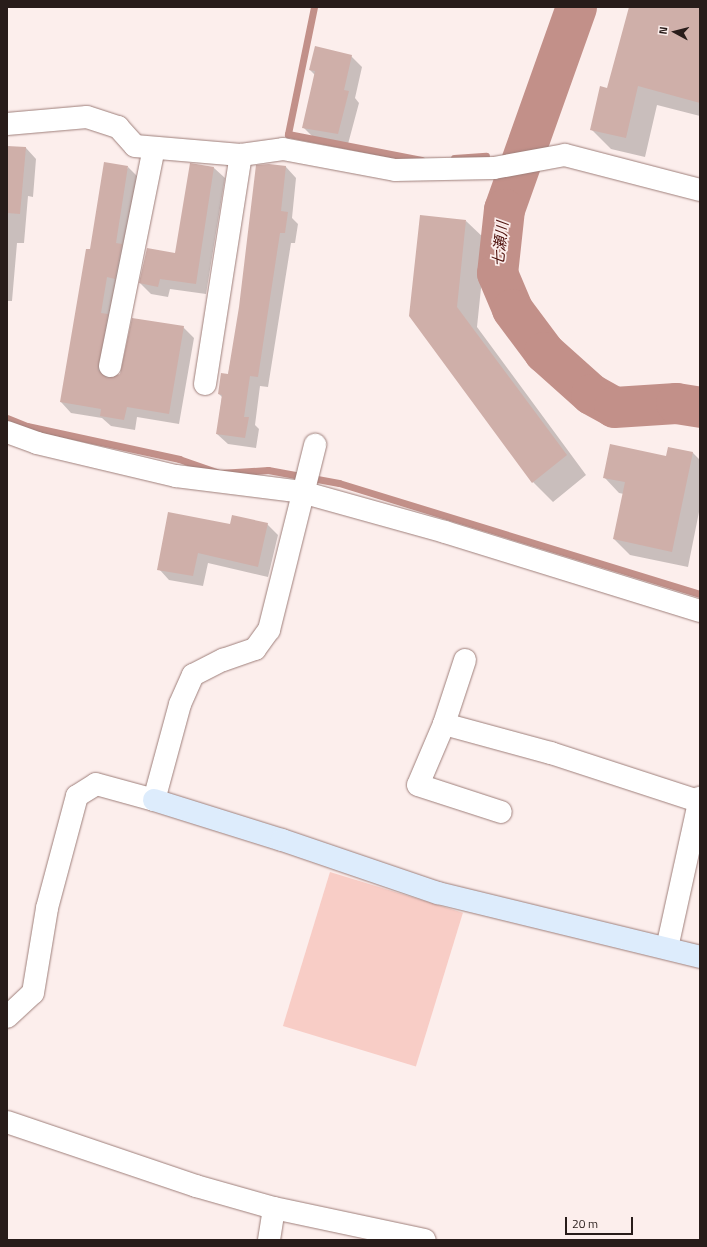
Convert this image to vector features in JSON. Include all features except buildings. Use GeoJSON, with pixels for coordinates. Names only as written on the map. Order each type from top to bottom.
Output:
{"type":"FeatureCollection","features":[{"type":"Feature","properties":{"kind":"street"},"geometry":{"type":"LineString","coordinates":[[7,124],[87,118],[118,127],[135,146],[241,154],[283,149],[395,170],[494,168],[565,155],[700,190]]}},
{"type":"Feature","properties":{"kind":"street"},"geometry":{"type":"LineString","coordinates":[[110,366],[154,148]]}},
{"type":"Feature","properties":{"kind":"street"},"geometry":{"type":"LineString","coordinates":[[205,384],[241,154]]}},
{"type":"Feature","properties":{"kind":"street"},"geometry":{"type":"LineString","coordinates":[[7,432],[37,443],[176,476],[303,487],[700,611]]}},
{"type":"Feature","properties":{"kind":"street"},"geometry":{"type":"LineString","coordinates":[[154,800],[180,704],[193,675],[224,660],[256,649],[269,630],[303,487],[315,445]]}},
{"type":"Feature","properties":{"kind":"street"},"geometry":{"type":"LineString","coordinates":[[465,660],[444,724],[418,785],[501,812]]}},
{"type":"Feature","properties":{"kind":"street"},"geometry":{"type":"LineString","coordinates":[[444,724],[551,753],[699,799],[668,948]]}},
{"type":"Feature","properties":{"kind":"street"},"geometry":{"type":"LineString","coordinates":[[7,1017],[33,993],[47,908],[77,796],[96,784],[154,800],[282,840],[438,893],[700,957]]}},
{"type":"Feature","properties":{"kind":"street"},"geometry":{"type":"LineString","coordinates":[[7,1122],[196,1186],[274,1208],[424,1240]]}},
{"type":"Feature","properties":{"kind":"street"},"geometry":{"type":"LineString","coordinates":[[269,1240],[274,1208]]}},
{"type":"Feature","properties":{"kind":"shaded area"},"geometry":{"type":"Polygon","coordinates":[[[330,872],[463,913],[416,1067],[283,1026],[330,872]]]}},
{"type":"Feature","properties":{"kind":"waterway"},"geometry":{"type":"LineString","coordinates":[[314,7],[288,134],[422,160]]}},
{"type":"Feature","properties":{"kind":"waterway","name":"七瀬川"},"geometry":{"type":"LineString","coordinates":[[576,7],[504,209],[497,273],[512,309],[544,352],[591,394],[614,407],[676,403],[700,407]]}},
{"type":"Feature","properties":{"kind":"waterway"},"geometry":{"type":"LineString","coordinates":[[454,158],[486,156]]}},
{"type":"Feature","properties":{"kind":"waterway"},"geometry":{"type":"LineString","coordinates":[[7,418],[27,426],[179,459],[219,473],[268,470],[339,483],[700,594]]}}]}
